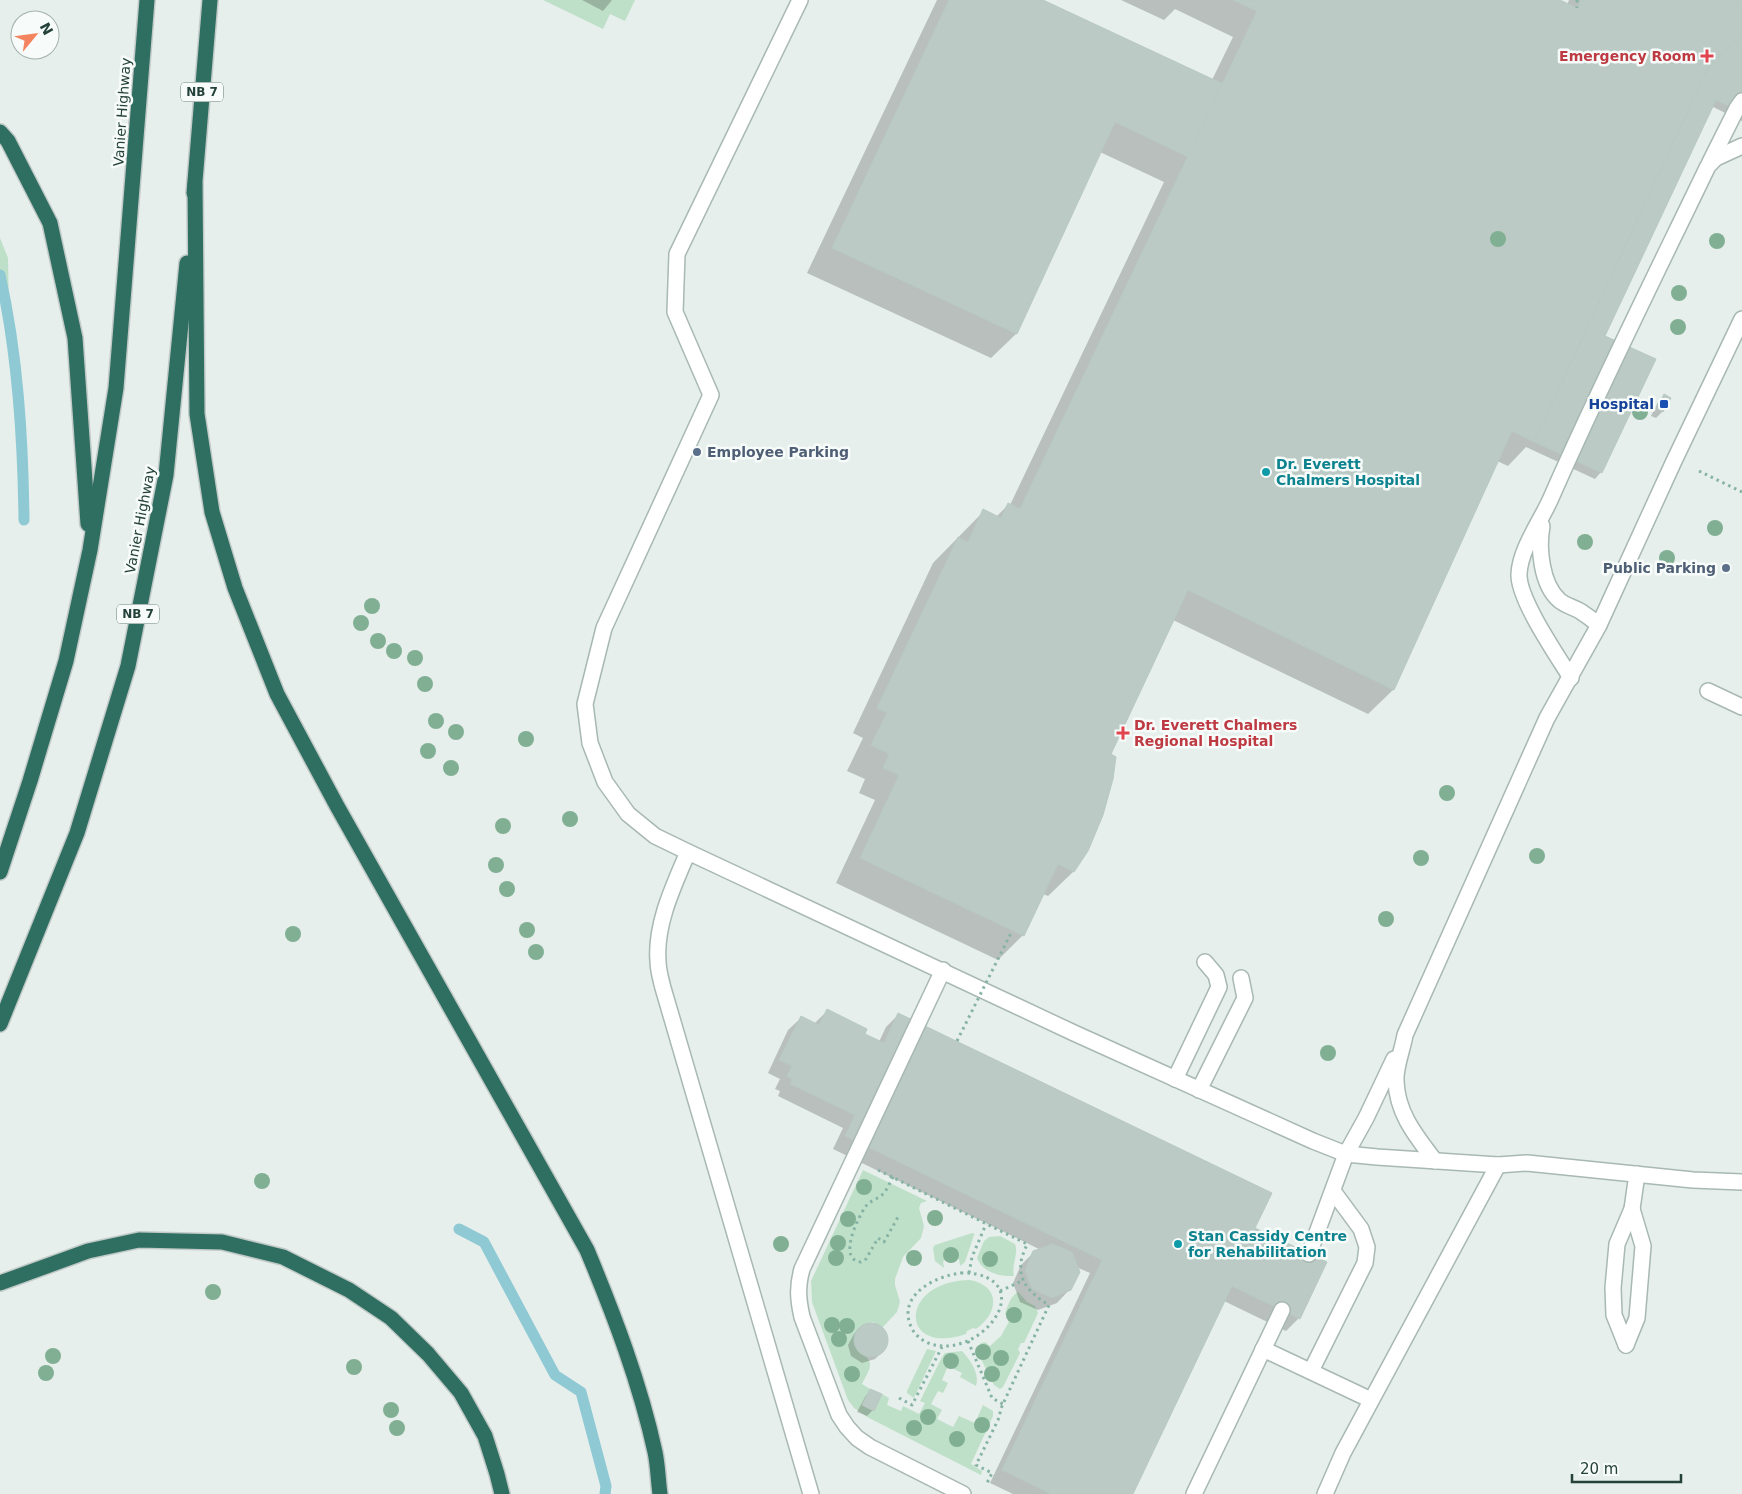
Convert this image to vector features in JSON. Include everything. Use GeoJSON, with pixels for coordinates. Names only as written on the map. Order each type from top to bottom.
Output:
{"type":"FeatureCollection","features":[{"type":"Feature","properties":{"kind":"highway","name":"Vanier Highway"},"geometry":{"type":"LineString","coordinates":[[0,872],[66,661],[90,550],[116,388],[147,0]]}},
{"type":"Feature","properties":{"kind":"highway","name":"Vanier Highway"},"geometry":{"type":"LineString","coordinates":[[0,1024],[77,834],[128,666],[166,475],[195,184],[210,0]]}},
{"type":"Feature","properties":{"kind":"highway"},"geometry":{"type":"LineString","coordinates":[[0,132],[8,141],[50,223],[75,338],[90,550]]}},
{"type":"Feature","properties":{"kind":"highway"},"geometry":{"type":"LineString","coordinates":[[195,184],[197,414],[212,512],[235,588],[277,694],[337,806],[587,1250],[614,1315],[634,1377],[655,1453],[660,1494]]}},
{"type":"Feature","properties":{"kind":"highway"},"geometry":{"type":"LineString","coordinates":[[0,1283],[88,1251],[139,1240],[222,1242],[283,1257],[349,1290],[391,1318],[428,1354],[461,1392],[485,1436],[498,1474],[502,1494]]}},
{"type":"Feature","properties":{"kind":"lane"},"geometry":{"type":"LineString","coordinates":[[800,0],[677,254],[675,312],[711,395],[604,628],[585,704],[590,743],[605,782],[628,814],[655,836],[688,852],[1175,1080],[1312,1141],[1346,1154],[1377,1158],[1498,1165],[1527,1163],[1693,1180],[1742,1182]]}},
{"type":"Feature","properties":{"kind":"lane"},"geometry":{"type":"LineString","coordinates":[[1570,678],[1526,602],[1520,586],[1519,575],[1522,556],[1544,514],[1708,166],[1742,101]]}},
{"type":"Feature","properties":{"kind":"lane"},"geometry":{"type":"LineString","coordinates":[[1708,166],[1716,158],[1742,146]]}},
{"type":"Feature","properties":{"kind":"lane"},"geometry":{"type":"LineString","coordinates":[[1309,1254],[1346,1154],[1366,1118],[1405,1035],[1547,718],[1599,625],[1742,319]]}},
{"type":"Feature","properties":{"kind":"lane"},"geometry":{"type":"LineString","coordinates":[[1544,514],[1540,547],[1543,570],[1548,583],[1559,600],[1599,625]]}},
{"type":"Feature","properties":{"kind":"lane"},"geometry":{"type":"LineString","coordinates":[[1708,691],[1742,707]]}},
{"type":"Feature","properties":{"kind":"lane"},"geometry":{"type":"LineString","coordinates":[[688,852],[665,908],[660,932],[658,961],[663,988],[811,1494]]}},
{"type":"Feature","properties":{"kind":"lane"},"geometry":{"type":"LineString","coordinates":[[1175,1080],[1219,987],[1216,976],[1205,962]]}},
{"type":"Feature","properties":{"kind":"lane"},"geometry":{"type":"LineString","coordinates":[[943,970],[802,1270],[798,1284],[798,1300],[802,1317],[836,1406],[847,1427],[857,1438],[882,1454],[964,1494]]}},
{"type":"Feature","properties":{"kind":"lane"},"geometry":{"type":"LineString","coordinates":[[1200,1090],[1245,998],[1242,978]]}},
{"type":"Feature","properties":{"kind":"lane"},"geometry":{"type":"LineString","coordinates":[[1405,1035],[1396,1080],[1401,1108],[1409,1127],[1435,1161]]}},
{"type":"Feature","properties":{"kind":"lane"},"geometry":{"type":"LineString","coordinates":[[1325,1494],[1343,1453],[1498,1165]]}},
{"type":"Feature","properties":{"kind":"lane"},"geometry":{"type":"LineString","coordinates":[[1632,1209],[1642,1246],[1637,1318],[1626,1345],[1614,1315],[1613,1288],[1617,1244],[1632,1209],[1637,1174]]}},
{"type":"Feature","properties":{"kind":"lane"},"geometry":{"type":"LineString","coordinates":[[1311,1371],[1365,1263],[1368,1247],[1361,1229],[1333,1191]]}},
{"type":"Feature","properties":{"kind":"lane"},"geometry":{"type":"LineString","coordinates":[[1194,1494],[1282,1310]]}},
{"type":"Feature","properties":{"kind":"lane"},"geometry":{"type":"LineString","coordinates":[[1263,1349],[1371,1400]]}},
{"type":"Feature","properties":{"kind":"path"},"geometry":{"type":"LineString","coordinates":[[1577,0],[1577,8]]}},
{"type":"Feature","properties":{"kind":"path"},"geometry":{"type":"LineString","coordinates":[[1694,469],[1742,492]]}},
{"type":"Feature","properties":{"kind":"path"},"geometry":{"type":"LineString","coordinates":[[958,1041],[1012,930]]}},
{"type":"Feature","properties":{"kind":"path"},"geometry":{"type":"LineString","coordinates":[[875,1168],[1027,1244],[1021,1262],[1024,1280],[1035,1297],[1049,1305],[976,1465],[992,1473],[985,1487]]}},
{"type":"Feature","properties":{"kind":"path"},"geometry":{"type":"LineString","coordinates":[[892,1177],[884,1194],[869,1202],[865,1207],[851,1238],[849,1249],[851,1257],[859,1262],[866,1259],[878,1238],[884,1242],[898,1218]]}},
{"type":"Feature","properties":{"kind":"path"},"geometry":{"type":"LineString","coordinates":[[969,1273],[972,1257],[986,1224]]}},
{"type":"Feature","properties":{"kind":"path"},"geometry":{"type":"LineString","coordinates":[[975,1273],[993,1282],[1000,1291],[1002,1302],[993,1324],[982,1334],[968,1341],[942,1347],[929,1344],[918,1338],[911,1328],[907,1316],[909,1306],[914,1297],[930,1282],[946,1274],[975,1273]]}},
{"type":"Feature","properties":{"kind":"path"},"geometry":{"type":"LineString","coordinates":[[1000,1291],[1024,1280]]}},
{"type":"Feature","properties":{"kind":"path"},"geometry":{"type":"LineString","coordinates":[[968,1341],[992,1398],[1003,1404]]}},
{"type":"Feature","properties":{"kind":"path"},"geometry":{"type":"LineString","coordinates":[[899,1398],[912,1405],[942,1347]]}},
{"type":"Feature","properties":{"kind":"green space"},"geometry":{"type":"Polygon","coordinates":[[[543,0],[635,0],[625,21],[610,14],[603,29],[543,0]]]}},
{"type":"Feature","properties":{"kind":"green space"},"geometry":{"type":"Polygon","coordinates":[[[0,238],[8,258],[9,315],[0,289],[0,238]]]}},
{"type":"Feature","properties":{"kind":"green space"},"geometry":{"type":"Polygon","coordinates":[[[863,1170],[927,1201],[921,1203],[919,1208],[924,1226],[921,1238],[903,1257],[895,1279],[900,1302],[897,1312],[882,1328],[873,1322],[860,1326],[854,1338],[857,1350],[867,1358],[870,1365],[862,1384],[870,1389],[862,1405],[874,1411],[882,1394],[889,1398],[887,1405],[901,1411],[903,1406],[919,1414],[925,1403],[920,1401],[942,1357],[945,1353],[962,1351],[971,1363],[977,1376],[976,1386],[960,1377],[962,1373],[948,1366],[942,1380],[948,1383],[943,1393],[938,1391],[931,1404],[942,1410],[937,1419],[953,1427],[959,1416],[975,1423],[983,1405],[993,1411],[993,1416],[971,1464],[982,1471],[981,1475],[869,1418],[854,1408],[848,1400],[812,1302],[811,1281],[863,1170]]]}},
{"type":"Feature","properties":{"kind":"green space"},"geometry":{"type":"Polygon","coordinates":[[[972,1233],[975,1234],[965,1262],[960,1266],[959,1259],[943,1261],[944,1268],[935,1261],[933,1248],[935,1245],[972,1233]]]}},
{"type":"Feature","properties":{"kind":"green space"},"geometry":{"type":"Polygon","coordinates":[[[1000,1236],[1015,1244],[1014,1276],[992,1273],[979,1263],[977,1258],[984,1241],[989,1237],[1000,1236]]]}},
{"type":"Feature","properties":{"kind":"green space"},"geometry":{"type":"Polygon","coordinates":[[[970,1280],[980,1283],[992,1294],[992,1308],[984,1323],[976,1329],[973,1328],[967,1331],[966,1334],[944,1338],[928,1335],[919,1327],[916,1316],[919,1304],[930,1292],[946,1284],[970,1280]]]}},
{"type":"Feature","properties":{"kind":"green space"},"geometry":{"type":"Polygon","coordinates":[[[1018,1292],[1027,1302],[1035,1306],[1038,1313],[1024,1343],[1021,1343],[1018,1349],[1020,1353],[1003,1387],[1000,1389],[994,1385],[977,1351],[981,1343],[985,1342],[990,1346],[1001,1336],[1010,1320],[1005,1314],[1008,1304],[1018,1292]]]}},
{"type":"Feature","properties":{"kind":"green space"},"geometry":{"type":"Polygon","coordinates":[[[927,1349],[936,1351],[914,1398],[907,1391],[927,1349]]]}},
{"type":"Feature","properties":{"kind":"building"},"geometry":{"type":"Polygon","coordinates":[[[949,0],[1043,0],[1223,84],[1188,157],[1115,122],[1017,334],[832,248],[949,0]]]}},
{"type":"Feature","properties":{"kind":"building","name":"Dr. Everett Chalmers Hospital"},"geometry":{"type":"Polygon","coordinates":[[[1233,0],[1560,0],[1577,8],[1581,0],[1742,0],[1742,38],[1726,48],[1707,70],[1534,442],[1512,431],[1394,690],[1188,590],[1111,754],[1116,757],[1113,779],[1103,815],[1088,851],[1074,872],[1058,864],[1024,936],[860,858],[899,775],[883,768],[889,754],[871,745],[887,713],[877,708],[958,537],[968,542],[983,509],[1001,518],[1008,503],[1020,509],[1257,11],[1233,0]]]}},
{"type":"Feature","properties":{"kind":"building"},"geometry":{"type":"Polygon","coordinates":[[[1742,38],[1742,112],[1716,100],[1605,336],[1656,359],[1602,473],[1534,442],[1707,70],[1726,48],[1742,38]]]}},
{"type":"Feature","properties":{"kind":"building"},"geometry":{"type":"Polygon","coordinates":[[[1664,394],[1671,398],[1663,412],[1657,409],[1664,394]]]}},
{"type":"Feature","properties":{"kind":"building","name":"Stan Cassidy Centre for Rehabilitation"},"geometry":{"type":"Polygon","coordinates":[[[827,1009],[867,1029],[865,1034],[884,1043],[898,1013],[1272,1193],[1255,1228],[1327,1262],[1300,1319],[1232,1286],[1133,1494],[1051,1494],[1002,1470],[1102,1260],[845,1136],[855,1115],[790,1084],[792,1079],[787,1076],[792,1066],[779,1060],[801,1016],[819,1025],[827,1009]]]}},
{"type":"Feature","properties":{"kind":"building"},"geometry":{"type":"Polygon","coordinates":[[[1053,1244],[1072,1252],[1080,1272],[1071,1290],[1052,1298],[1032,1289],[1025,1270],[1033,1251],[1053,1244]]]}},
{"type":"Feature","properties":{"kind":"building"},"geometry":{"type":"Polygon","coordinates":[[[871,1323],[883,1328],[888,1340],[883,1352],[871,1357],[859,1352],[854,1340],[859,1328],[871,1323]]]}},
{"type":"Feature","properties":{"kind":"building"},"geometry":{"type":"Polygon","coordinates":[[[870,1389],[882,1394],[874,1411],[862,1405],[870,1389]]]}},
{"type":"Feature","properties":{"kind":"waterway"},"geometry":{"type":"LineString","coordinates":[[0,275],[15,366],[22,458],[24,520]]}},
{"type":"Feature","properties":{"kind":"waterway"},"geometry":{"type":"LineString","coordinates":[[459,1229],[484,1242],[555,1375],[581,1392],[606,1486],[605,1494]]}},
{"type":"Feature","properties":{"kind":"place","name":"Emergency Room"},"geometry":{"type":"Point","coordinates":[1707,56]}},
{"type":"Feature","properties":{"kind":"place","name":"Hospital"},"geometry":{"type":"Point","coordinates":[1664,404]}},
{"type":"Feature","properties":{"kind":"place","name":"Employee Parking"},"geometry":{"type":"Point","coordinates":[697,452]}},
{"type":"Feature","properties":{"kind":"place","name":"Dr. Everett Chalmers Hospital"},"geometry":{"type":"Point","coordinates":[1266,472]}},
{"type":"Feature","properties":{"kind":"place","name":"Public Parking"},"geometry":{"type":"Point","coordinates":[1726,568]}},
{"type":"Feature","properties":{"kind":"place","name":"Dr. Everett Chalmers Regional Hospital"},"geometry":{"type":"Point","coordinates":[1123,733]}},
{"type":"Feature","properties":{"kind":"place","name":"Stan Cassidy Centre for Rehabilitation"},"geometry":{"type":"Point","coordinates":[1178,1244]}}]}
